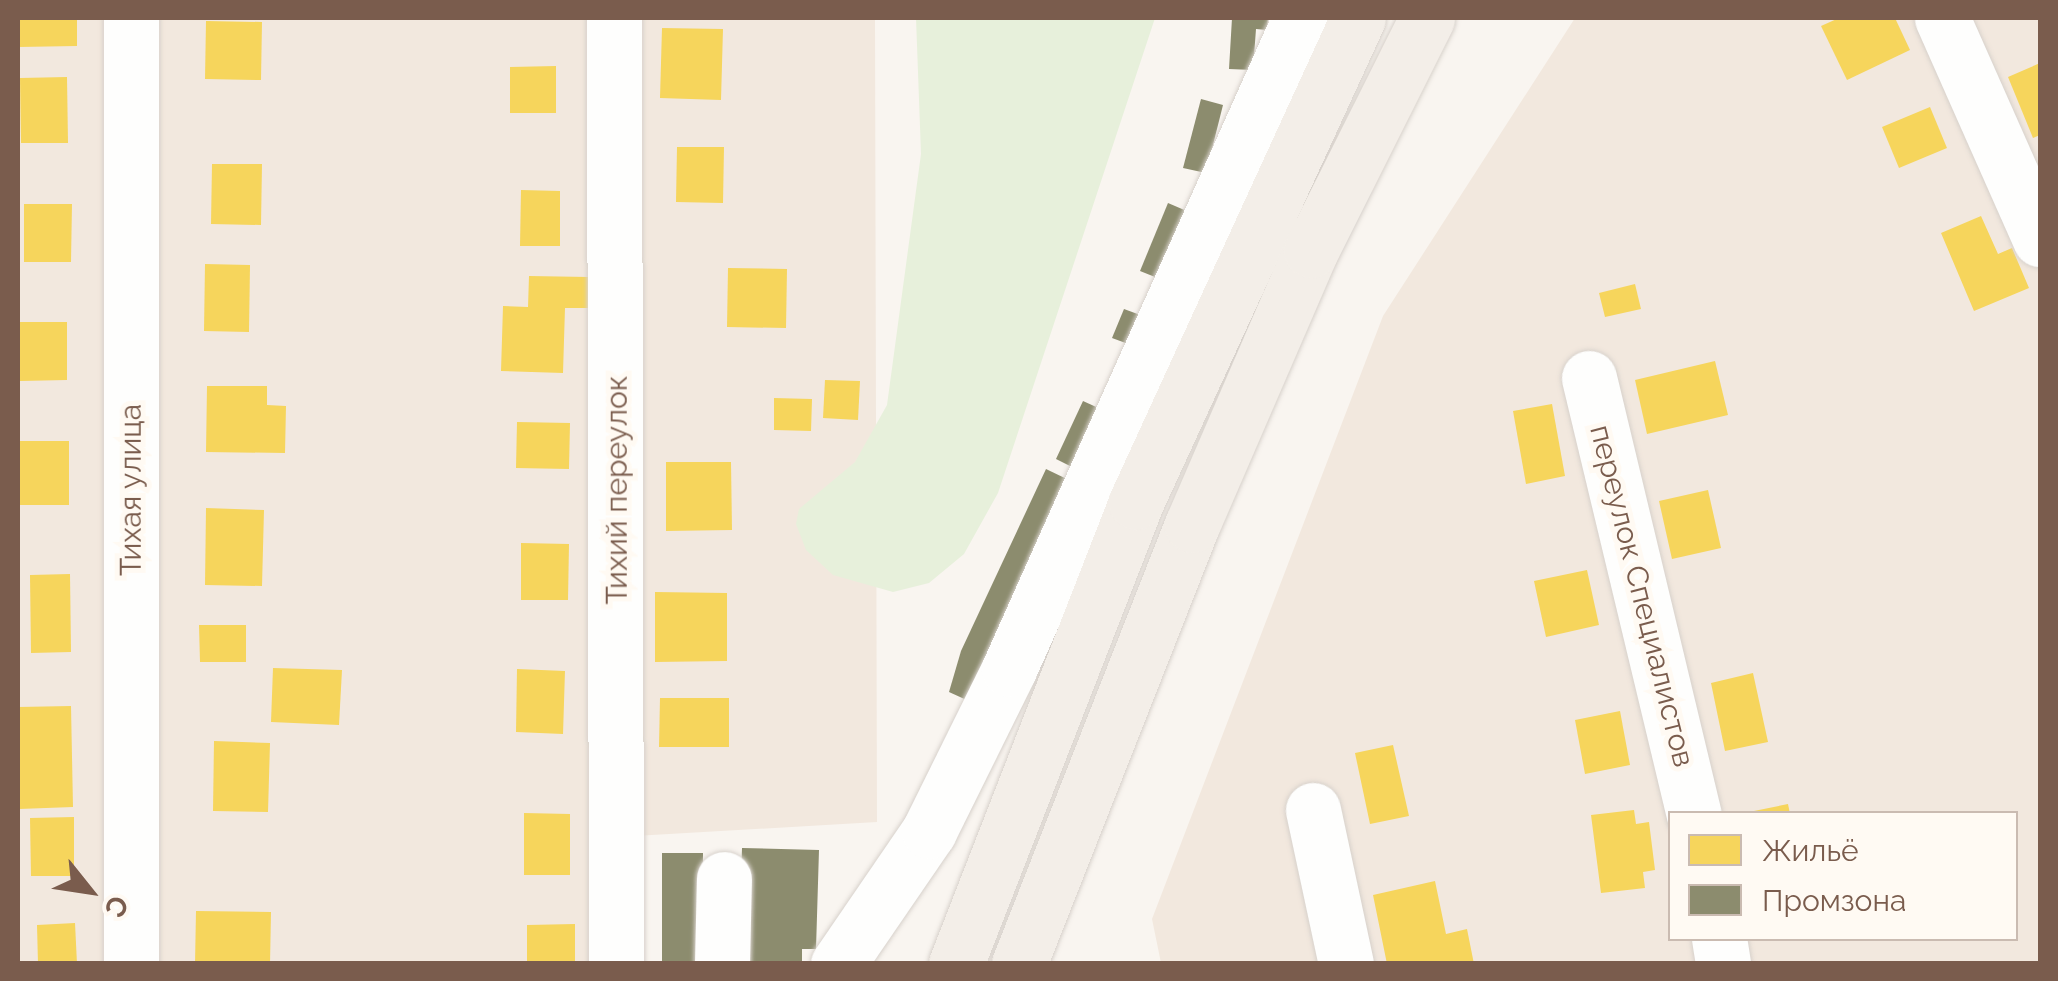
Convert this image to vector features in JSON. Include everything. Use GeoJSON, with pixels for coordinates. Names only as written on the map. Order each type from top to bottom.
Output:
{"type":"FeatureCollection","features":[{"type":"Feature","properties":{"kind":"main road"},"geometry":{"type":"LineString","coordinates":[[956,964],[1136,502],[1358,18]]}},
{"type":"Feature","properties":{"kind":"main road"},"geometry":{"type":"LineString","coordinates":[[1020,964],[1192,525],[1311,250],[1427,18]]}},
{"type":"Feature","properties":{"kind":"street","name":"Тихая улица"},"geometry":{"type":"LineString","coordinates":[[131,18],[131,964]]}},
{"type":"Feature","properties":{"kind":"street","name":"Тихий переулок"},"geometry":{"type":"LineString","coordinates":[[614,18],[616,964]]}},
{"type":"Feature","properties":{"kind":"street"},"geometry":{"type":"LineString","coordinates":[[838,964],[929,831],[1009,670],[1300,18]]}},
{"type":"Feature","properties":{"kind":"street"},"geometry":{"type":"LineString","coordinates":[[1942,18],[2040,239]]}},
{"type":"Feature","properties":{"kind":"street","name":"переулок Специалистов"},"geometry":{"type":"LineString","coordinates":[[1589,378],[1693,811]]}},
{"type":"Feature","properties":{"kind":"street"},"geometry":{"type":"LineString","coordinates":[[1313,810],[1346,964]]}},
{"type":"Feature","properties":{"kind":"street"},"geometry":{"type":"LineString","coordinates":[[722,964],[724,879]]}},
{"type":"Feature","properties":{"kind":"shaded area"},"geometry":{"type":"Polygon","coordinates":[[[18,18],[875,18],[877,822],[600,838],[600,963],[18,963],[18,18]]]}},
{"type":"Feature","properties":{"kind":"shaded area"},"geometry":{"type":"Polygon","coordinates":[[[1575,18],[2040,18],[2040,963],[1161,963],[1152,919],[1383,316],[1575,18]]]}},
{"type":"Feature","properties":{"kind":"green space"},"geometry":{"type":"Polygon","coordinates":[[[916,18],[1155,18],[998,493],[964,554],[929,583],[893,592],[833,575],[806,550],[796,524],[799,509],[855,462],[887,405],[921,154],[916,18]]]}},
{"type":"Feature","properties":{"kind":"building: Жильё"},"geometry":{"type":"Polygon","coordinates":[[[18,18],[77,18],[77,46],[18,47],[18,18]]]}},
{"type":"Feature","properties":{"kind":"building: Жильё"},"geometry":{"type":"Polygon","coordinates":[[[1839,18],[1895,18],[1910,50],[1847,80],[1821,26],[1839,18]]]}},
{"type":"Feature","properties":{"kind":"building: Жильё"},"geometry":{"type":"Polygon","coordinates":[[[206,21],[262,22],[261,80],[205,79],[206,21]]]}},
{"type":"Feature","properties":{"kind":"building: Жильё"},"geometry":{"type":"Polygon","coordinates":[[[662,28],[723,29],[721,100],[660,98],[662,28]]]}},
{"type":"Feature","properties":{"kind":"building: Жильё"},"geometry":{"type":"Polygon","coordinates":[[[2040,63],[2040,135],[2033,138],[2008,77],[2040,63]]]}},
{"type":"Feature","properties":{"kind":"building: Жильё"},"geometry":{"type":"Polygon","coordinates":[[[556,66],[556,113],[510,113],[510,67],[556,66]]]}},
{"type":"Feature","properties":{"kind":"building: Жильё"},"geometry":{"type":"Polygon","coordinates":[[[67,77],[68,143],[21,143],[20,78],[67,77]]]}},
{"type":"Feature","properties":{"kind":"building: Жильё"},"geometry":{"type":"Polygon","coordinates":[[[1930,107],[1947,148],[1899,168],[1882,127],[1930,107]]]}},
{"type":"Feature","properties":{"kind":"building: Жильё"},"geometry":{"type":"Polygon","coordinates":[[[677,147],[724,147],[723,203],[676,202],[677,147]]]}},
{"type":"Feature","properties":{"kind":"building: Жильё"},"geometry":{"type":"Polygon","coordinates":[[[212,164],[262,164],[261,225],[211,224],[212,164]]]}},
{"type":"Feature","properties":{"kind":"building: Жильё"},"geometry":{"type":"Polygon","coordinates":[[[521,190],[560,191],[560,246],[520,246],[521,190]]]}},
{"type":"Feature","properties":{"kind":"building: Жильё"},"geometry":{"type":"Polygon","coordinates":[[[24,204],[72,204],[71,262],[24,262],[24,204]]]}},
{"type":"Feature","properties":{"kind":"building: Жильё"},"geometry":{"type":"Polygon","coordinates":[[[1981,216],[1998,254],[2012,248],[2029,288],[1974,311],[1941,233],[1981,216]]]}},
{"type":"Feature","properties":{"kind":"building: Жильё"},"geometry":{"type":"Polygon","coordinates":[[[205,264],[250,265],[249,332],[204,331],[205,264]]]}},
{"type":"Feature","properties":{"kind":"building: Жильё"},"geometry":{"type":"Polygon","coordinates":[[[728,268],[787,269],[786,328],[727,327],[728,268]]]}},
{"type":"Feature","properties":{"kind":"building: Жильё"},"geometry":{"type":"Polygon","coordinates":[[[529,276],[589,277],[589,308],[565,308],[563,373],[501,371],[503,306],[528,307],[529,276]]]}},
{"type":"Feature","properties":{"kind":"building: Жильё"},"geometry":{"type":"Polygon","coordinates":[[[1635,284],[1641,309],[1605,317],[1599,293],[1635,284]]]}},
{"type":"Feature","properties":{"kind":"building: Жильё"},"geometry":{"type":"Polygon","coordinates":[[[19,322],[67,322],[67,380],[20,381],[19,322]]]}},
{"type":"Feature","properties":{"kind":"building: Жильё"},"geometry":{"type":"Polygon","coordinates":[[[1715,361],[1728,415],[1647,434],[1635,380],[1715,361]]]}},
{"type":"Feature","properties":{"kind":"building: Жильё"},"geometry":{"type":"Polygon","coordinates":[[[825,380],[860,381],[858,420],[823,418],[825,380]]]}},
{"type":"Feature","properties":{"kind":"building: Жильё"},"geometry":{"type":"Polygon","coordinates":[[[207,386],[267,386],[267,405],[286,406],[285,453],[206,452],[207,386]]]}},
{"type":"Feature","properties":{"kind":"building: Жильё"},"geometry":{"type":"Polygon","coordinates":[[[774,398],[812,399],[811,431],[774,430],[774,398]]]}},
{"type":"Feature","properties":{"kind":"building: Жильё"},"geometry":{"type":"Polygon","coordinates":[[[1552,404],[1565,476],[1526,484],[1513,411],[1552,404]]]}},
{"type":"Feature","properties":{"kind":"building: Жильё"},"geometry":{"type":"Polygon","coordinates":[[[517,422],[570,423],[569,469],[516,468],[517,422]]]}},
{"type":"Feature","properties":{"kind":"building: Жильё"},"geometry":{"type":"Polygon","coordinates":[[[18,441],[69,441],[69,505],[18,505],[18,441]]]}},
{"type":"Feature","properties":{"kind":"building: Жильё"},"geometry":{"type":"Polygon","coordinates":[[[666,462],[731,462],[732,530],[666,531],[666,462]]]}},
{"type":"Feature","properties":{"kind":"building: Жильё"},"geometry":{"type":"Polygon","coordinates":[[[1708,490],[1721,548],[1672,559],[1659,501],[1708,490]]]}},
{"type":"Feature","properties":{"kind":"building: Жильё"},"geometry":{"type":"Polygon","coordinates":[[[206,508],[264,510],[262,586],[205,585],[206,508]]]}},
{"type":"Feature","properties":{"kind":"building: Жильё"},"geometry":{"type":"Polygon","coordinates":[[[521,543],[569,544],[568,600],[521,600],[521,543]]]}},
{"type":"Feature","properties":{"kind":"building: Жильё"},"geometry":{"type":"Polygon","coordinates":[[[1587,570],[1599,625],[1546,637],[1534,581],[1587,570]]]}},
{"type":"Feature","properties":{"kind":"building: Жильё"},"geometry":{"type":"Polygon","coordinates":[[[70,574],[71,652],[31,653],[30,575],[70,574]]]}},
{"type":"Feature","properties":{"kind":"building: Жильё"},"geometry":{"type":"Polygon","coordinates":[[[655,592],[727,593],[727,661],[655,662],[655,592]]]}},
{"type":"Feature","properties":{"kind":"building: Жильё"},"geometry":{"type":"Polygon","coordinates":[[[199,625],[246,625],[246,662],[200,662],[199,625]]]}},
{"type":"Feature","properties":{"kind":"building: Жильё"},"geometry":{"type":"Polygon","coordinates":[[[273,668],[342,670],[339,725],[271,722],[273,668]]]}},
{"type":"Feature","properties":{"kind":"building: Жильё"},"geometry":{"type":"Polygon","coordinates":[[[517,669],[565,671],[563,734],[516,732],[517,669]]]}},
{"type":"Feature","properties":{"kind":"building: Жильё"},"geometry":{"type":"Polygon","coordinates":[[[1753,673],[1768,742],[1725,751],[1711,683],[1753,673]]]}},
{"type":"Feature","properties":{"kind":"building: Жильё"},"geometry":{"type":"Polygon","coordinates":[[[660,698],[729,698],[729,747],[659,747],[660,698]]]}},
{"type":"Feature","properties":{"kind":"building: Жильё"},"geometry":{"type":"Polygon","coordinates":[[[71,706],[73,807],[19,809],[18,707],[71,706]]]}},
{"type":"Feature","properties":{"kind":"building: Жильё"},"geometry":{"type":"Polygon","coordinates":[[[1620,711],[1630,765],[1585,774],[1575,720],[1620,711]]]}},
{"type":"Feature","properties":{"kind":"building: Жильё"},"geometry":{"type":"Polygon","coordinates":[[[214,741],[270,743],[268,812],[213,811],[214,741]]]}},
{"type":"Feature","properties":{"kind":"building: Жильё"},"geometry":{"type":"Polygon","coordinates":[[[1393,745],[1409,816],[1370,824],[1355,753],[1393,745]]]}},
{"type":"Feature","properties":{"kind":"building: Жильё"},"geometry":{"type":"Polygon","coordinates":[[[1788,804],[1789,811],[1754,811],[1788,804]]]}},
{"type":"Feature","properties":{"kind":"building: Жильё"},"geometry":{"type":"Polygon","coordinates":[[[1634,810],[1636,824],[1649,822],[1655,870],[1643,872],[1645,888],[1601,893],[1591,815],[1634,810]]]}},
{"type":"Feature","properties":{"kind":"building: Жильё"},"geometry":{"type":"Polygon","coordinates":[[[524,813],[570,814],[570,875],[524,875],[524,813]]]}},
{"type":"Feature","properties":{"kind":"building: Жильё"},"geometry":{"type":"Polygon","coordinates":[[[74,817],[74,876],[31,876],[30,818],[74,817]]]}},
{"type":"Feature","properties":{"kind":"building: Жильё"},"geometry":{"type":"Polygon","coordinates":[[[1435,881],[1446,934],[1467,929],[1474,964],[1387,964],[1373,895],[1435,881]]]}},
{"type":"Feature","properties":{"kind":"building: Жильё"},"geometry":{"type":"Polygon","coordinates":[[[196,911],[271,912],[270,964],[195,964],[196,911]]]}},
{"type":"Feature","properties":{"kind":"building: Жильё"},"geometry":{"type":"Polygon","coordinates":[[[75,923],[77,964],[38,964],[37,925],[75,923]]]}},
{"type":"Feature","properties":{"kind":"building: Жильё"},"geometry":{"type":"Polygon","coordinates":[[[575,924],[575,964],[527,964],[527,925],[575,924]]]}},
{"type":"Feature","properties":{"kind":"building: Промзона"},"geometry":{"type":"Polygon","coordinates":[[[1232,18],[1268,18],[1267,30],[1256,29],[1253,70],[1229,69],[1232,18]]]}},
{"type":"Feature","properties":{"kind":"building: Промзона"},"geometry":{"type":"Polygon","coordinates":[[[1201,99],[1223,105],[1206,173],[1183,168],[1201,99]]]}},
{"type":"Feature","properties":{"kind":"building: Промзона"},"geometry":{"type":"Polygon","coordinates":[[[1168,203],[1189,212],[1160,279],[1140,271],[1168,203]]]}},
{"type":"Feature","properties":{"kind":"building: Промзона"},"geometry":{"type":"Polygon","coordinates":[[[1124,309],[1143,316],[1131,345],[1112,338],[1124,309]]]}},
{"type":"Feature","properties":{"kind":"building: Промзона"},"geometry":{"type":"Polygon","coordinates":[[[1083,401],[1105,411],[1078,470],[1056,459],[1083,401]]]}},
{"type":"Feature","properties":{"kind":"building: Промзона"},"geometry":{"type":"Polygon","coordinates":[[[1046,469],[1073,482],[971,702],[949,692],[961,651],[1046,469]]]}},
{"type":"Feature","properties":{"kind":"building: Промзона"},"geometry":{"type":"Polygon","coordinates":[[[742,848],[819,850],[816,949],[802,949],[802,964],[738,964],[742,848]]]}},
{"type":"Feature","properties":{"kind":"building: Промзона"},"geometry":{"type":"Polygon","coordinates":[[[662,853],[703,853],[702,964],[662,964],[662,853]]]}}]}
